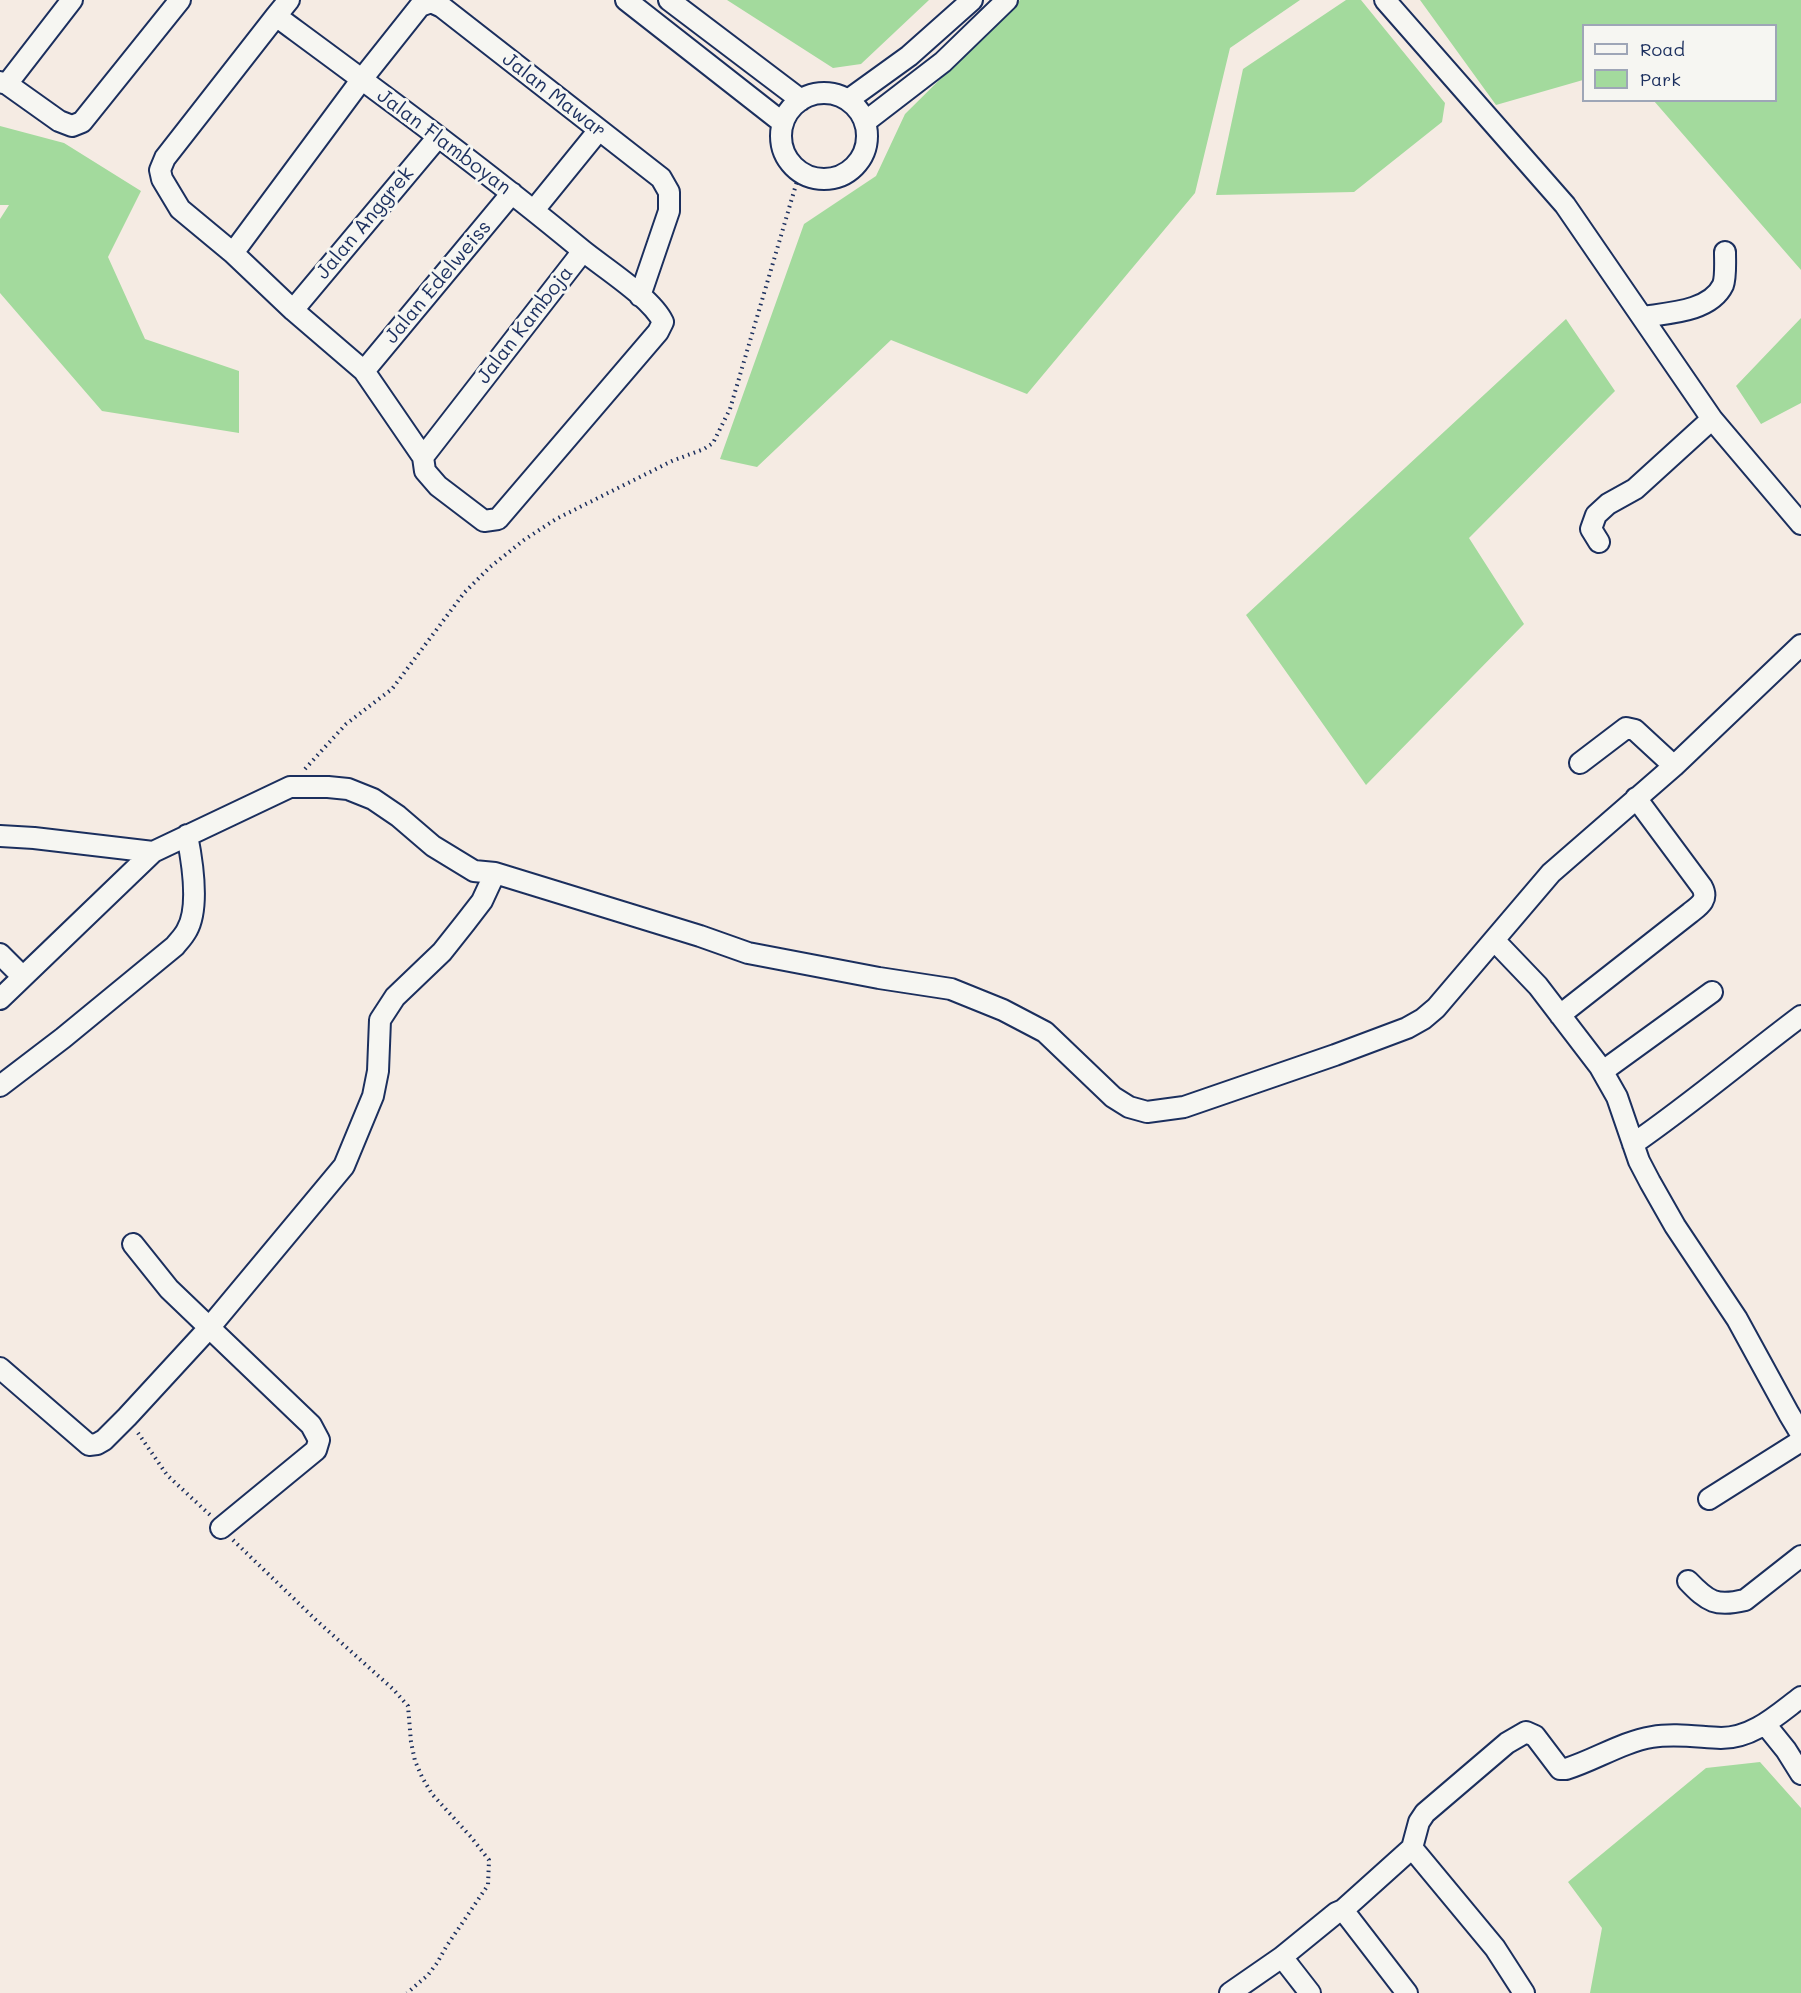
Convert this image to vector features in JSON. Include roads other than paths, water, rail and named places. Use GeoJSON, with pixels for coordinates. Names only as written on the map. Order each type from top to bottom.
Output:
{"type":"FeatureCollection","features":[{"type":"Feature","properties":{"kind":"street"},"geometry":{"type":"LineString","coordinates":[[72,0],[4,83],[59,121],[72,126],[82,122],[180,0]]}},
{"type":"Feature","properties":{"kind":"street"},"geometry":{"type":"LineString","coordinates":[[289,0],[165,158],[160,170],[166,188],[180,209],[233,253],[293,310],[364,371],[423,457]]}},
{"type":"Feature","properties":{"kind":"street"},"geometry":{"type":"LineString","coordinates":[[626,0],[783,123]]}},
{"type":"Feature","properties":{"kind":"street"},"geometry":{"type":"LineString","coordinates":[[669,0],[801,100]]}},
{"type":"Feature","properties":{"kind":"street"},"geometry":{"type":"LineString","coordinates":[[848,100],[909,56],[972,0]]}},
{"type":"Feature","properties":{"kind":"street"},"geometry":{"type":"LineString","coordinates":[[865,122],[943,62],[1007,0]]}},
{"type":"Feature","properties":{"kind":"street"},"geometry":{"type":"LineString","coordinates":[[1385,0],[1565,205],[1712,419],[1801,524]]}},
{"type":"Feature","properties":{"kind":"street","name":"Jalan Mawar"},"geometry":{"type":"LineString","coordinates":[[362,79],[420,6],[430,2],[442,7],[661,177],[669,192],[669,211],[640,296]]}},
{"type":"Feature","properties":{"kind":"street"},"geometry":{"type":"LineString","coordinates":[[276,16],[362,79]]}},
{"type":"Feature","properties":{"kind":"street","name":"Jalan Flamboyan"},"geometry":{"type":"LineString","coordinates":[[233,253],[362,79],[534,210],[583,251]]}},
{"type":"Feature","properties":{"kind":"street"},"geometry":{"type":"LineString","coordinates":[[833,93],[848,100],[860,112],[865,122],[867,133],[863,155],[848,172],[837,177],[815,178],[800,171],[788,159],[781,138],[783,123],[792,107],[801,100],[811,95],[833,93]]}},
{"type":"Feature","properties":{"kind":"street"},"geometry":{"type":"LineString","coordinates":[[534,210],[599,130]]}},
{"type":"Feature","properties":{"kind":"street","name":"Jalan Anggrek"},"geometry":{"type":"LineString","coordinates":[[293,310],[438,137]]}},
{"type":"Feature","properties":{"kind":"street","name":"Jalan Edelweiss"},"geometry":{"type":"LineString","coordinates":[[364,371],[512,193]]}},
{"type":"Feature","properties":{"kind":"street","name":"Jalan Kamboja"},"geometry":{"type":"LineString","coordinates":[[583,251],[640,296],[659,313],[663,322],[658,332],[498,519],[484,521],[438,486],[425,471],[423,457],[583,251]]}},
{"type":"Feature","properties":{"kind":"street"},"geometry":{"type":"LineString","coordinates":[[1642,317],[1700,306],[1714,297],[1723,284],[1725,252]]}},
{"type":"Feature","properties":{"kind":"street"},"geometry":{"type":"LineString","coordinates":[[1599,543],[1591,529],[1596,515],[1608,504],[1635,489],[1712,419]]}},
{"type":"Feature","properties":{"kind":"street"},"geometry":{"type":"LineString","coordinates":[[0,999],[153,852],[290,787],[348,789],[374,799],[433,846],[474,871],[495,873],[748,953],[951,989],[1003,1010],[1045,1032],[1113,1097],[1129,1107],[1148,1112],[1184,1107],[1335,1055],[1407,1028],[1423,1019],[1436,1008],[1551,873],[1674,766],[1801,645]]}},
{"type":"Feature","properties":{"kind":"street"},"geometry":{"type":"LineString","coordinates":[[1580,763],[1626,728],[1635,730],[1674,766]]}},
{"type":"Feature","properties":{"kind":"street"},"geometry":{"type":"LineString","coordinates":[[1560,1015],[1700,905],[1705,896],[1702,887],[1636,798]]}},
{"type":"Feature","properties":{"kind":"street"},"geometry":{"type":"LineString","coordinates":[[0,1086],[63,1038],[175,946],[188,929],[193,904],[194,871],[187,835]]}},
{"type":"Feature","properties":{"kind":"street"},"geometry":{"type":"LineString","coordinates":[[0,836],[153,852]]}},
{"type":"Feature","properties":{"kind":"street"},"geometry":{"type":"LineString","coordinates":[[0,1368],[89,1445],[104,1440],[128,1417],[209,1328],[344,1166],[374,1096],[378,1071],[380,1020],[395,996],[442,952],[465,923],[482,901],[495,873]]}},
{"type":"Feature","properties":{"kind":"street"},"geometry":{"type":"LineString","coordinates":[[1494,940],[1538,986],[1603,1071],[1617,1096],[1650,1182],[1675,1226],[1737,1319],[1801,1434]]}},
{"type":"Feature","properties":{"kind":"street"},"geometry":{"type":"LineString","coordinates":[[0,954],[23,977]]}},
{"type":"Feature","properties":{"kind":"street"},"geometry":{"type":"LineString","coordinates":[[1603,1071],[1712,992]]}},
{"type":"Feature","properties":{"kind":"street"},"geometry":{"type":"LineString","coordinates":[[1634,1144],[1674,1116],[1743,1059],[1801,1016]]}},
{"type":"Feature","properties":{"kind":"street"},"geometry":{"type":"LineString","coordinates":[[134,1244],[169,1289],[311,1425],[319,1440],[316,1450],[221,1528]]}},
{"type":"Feature","properties":{"kind":"street"},"geometry":{"type":"LineString","coordinates":[[1709,1498],[1801,1441]]}},
{"type":"Feature","properties":{"kind":"street"},"geometry":{"type":"LineString","coordinates":[[1688,1581],[1704,1598],[1717,1604],[1735,1603],[1745,1600],[1801,1556]]}},
{"type":"Feature","properties":{"kind":"street"},"geometry":{"type":"LineString","coordinates":[[1230,1993],[1343,1910],[1412,1848],[1419,1822],[1425,1813],[1507,1743],[1526,1732],[1535,1736],[1560,1768],[1566,1769],[1634,1741],[1650,1737],[1724,1738],[1751,1731],[1765,1724],[1801,1697]]}},
{"type":"Feature","properties":{"kind":"street"},"geometry":{"type":"LineString","coordinates":[[1765,1724],[1786,1750],[1801,1774]]}},
{"type":"Feature","properties":{"kind":"street"},"geometry":{"type":"LineString","coordinates":[[1412,1848],[1495,1948],[1524,1993]]}},
{"type":"Feature","properties":{"kind":"street"},"geometry":{"type":"LineString","coordinates":[[1343,1910],[1407,1993]]}},
{"type":"Feature","properties":{"kind":"street"},"geometry":{"type":"LineString","coordinates":[[1282,1957],[1310,1993]]}}]}
